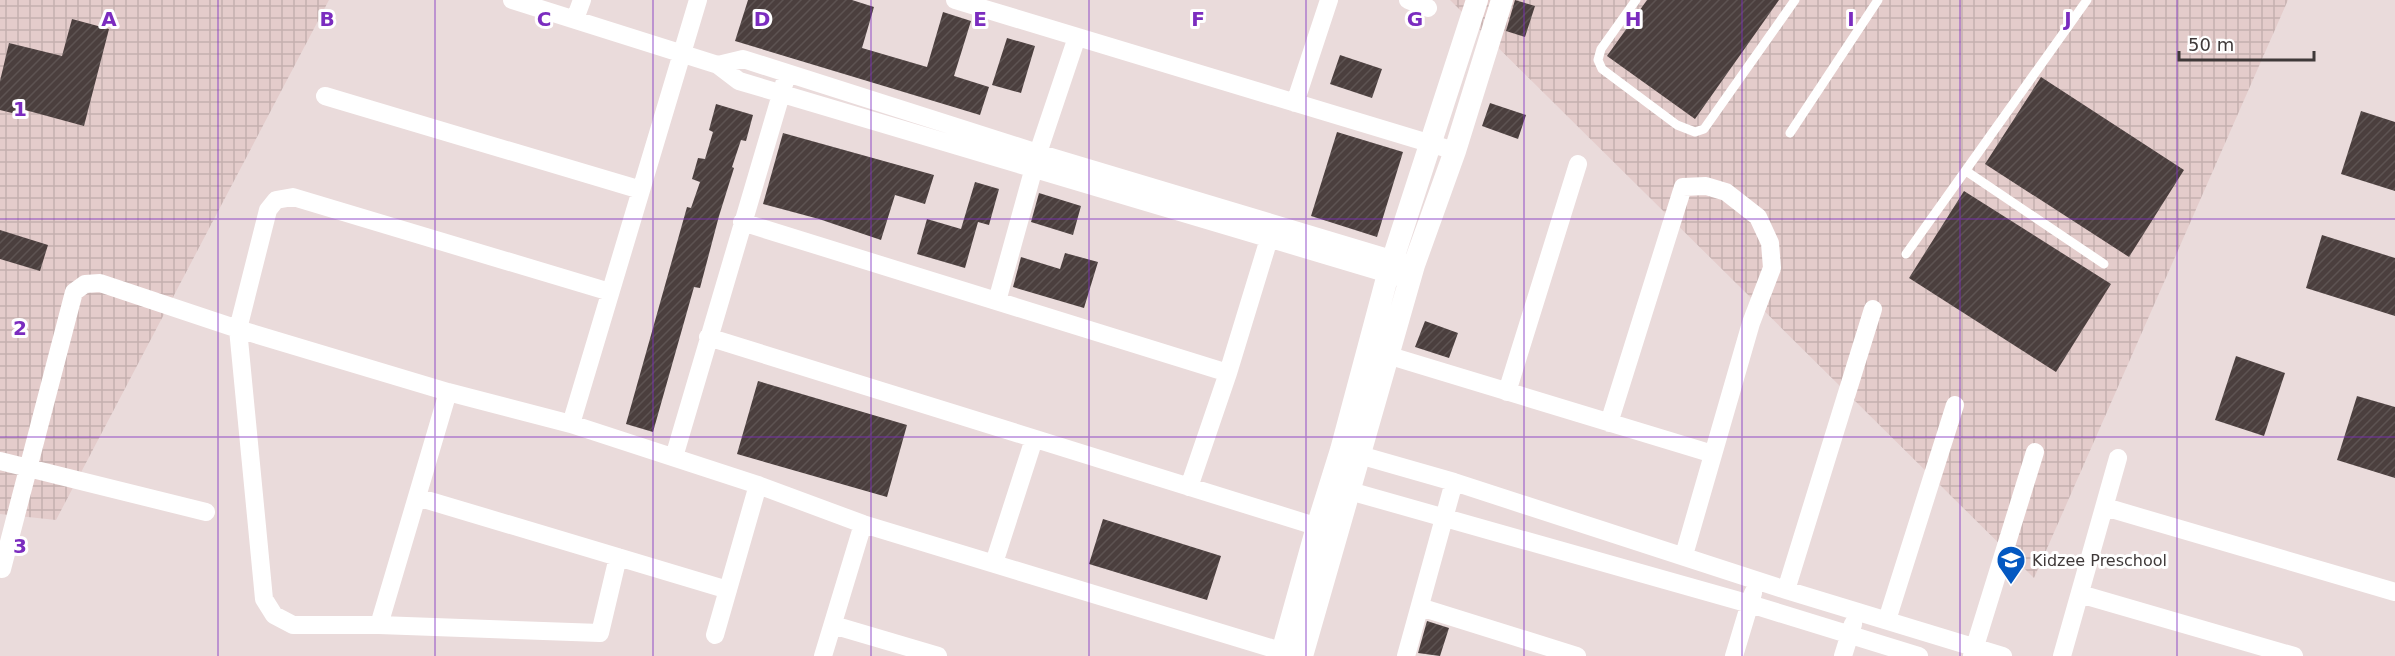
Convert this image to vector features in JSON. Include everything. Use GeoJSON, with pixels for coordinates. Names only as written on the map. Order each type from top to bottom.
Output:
{"type":"FeatureCollection","features":[{"type":"Feature","properties":{"kind":"street"},"geometry":{"type":"LineString","coordinates":[[512,0],[718,65],[739,81],[1036,161],[1401,270]]}},
{"type":"Feature","properties":{"kind":"street"},"geometry":{"type":"LineString","coordinates":[[575,19],[582,0]]}},
{"type":"Feature","properties":{"kind":"street"},"geometry":{"type":"LineString","coordinates":[[571,423],[698,0]]}},
{"type":"Feature","properties":{"kind":"street"},"geometry":{"type":"LineString","coordinates":[[955,0],[1455,151]]}},
{"type":"Feature","properties":{"kind":"street"},"geometry":{"type":"LineString","coordinates":[[1295,103],[1329,0]]}},
{"type":"Feature","properties":{"kind":"street"},"geometry":{"type":"LineString","coordinates":[[1408,0],[1428,8]]}},
{"type":"Feature","properties":{"kind":"street"},"geometry":{"type":"LineString","coordinates":[[1351,453],[1401,270],[1431,143],[1477,0]]}},
{"type":"Feature","properties":{"kind":"street"},"geometry":{"type":"LineString","coordinates":[[1,571],[68,309],[74,292],[85,284],[100,283],[238,329],[448,392],[571,423],[758,485],[863,524],[1291,655],[1339,488],[1387,355],[1401,270],[1455,151],[1502,0]]}},
{"type":"Feature","properties":{"kind":"street"},"geometry":{"type":"LineString","coordinates":[[997,301],[1036,161],[1077,37]]}},
{"type":"Feature","properties":{"kind":"street"},"geometry":{"type":"LineString","coordinates":[[718,65],[743,59],[1036,161]]}},
{"type":"Feature","properties":{"kind":"street"},"geometry":{"type":"LineString","coordinates":[[674,457],[787,74]]}},
{"type":"Feature","properties":{"kind":"street"},"geometry":{"type":"LineString","coordinates":[[325,96],[641,190]]}},
{"type":"Feature","properties":{"kind":"street"},"geometry":{"type":"LineString","coordinates":[[1508,392],[1578,164]]}},
{"type":"Feature","properties":{"kind":"street"},"geometry":{"type":"LineString","coordinates":[[1609,423],[1683,188],[1706,186],[1726,192],[1758,217],[1770,243],[1772,268],[1751,322],[1684,555]]}},
{"type":"Feature","properties":{"kind":"street"},"geometry":{"type":"LineString","coordinates":[[610,292],[293,197],[276,200],[268,210],[238,329],[264,599],[274,615],[293,626],[379,625],[600,633],[618,557]]}},
{"type":"Feature","properties":{"kind":"street"},"geometry":{"type":"LineString","coordinates":[[742,222],[1228,373]]}},
{"type":"Feature","properties":{"kind":"street"},"geometry":{"type":"LineString","coordinates":[[1189,488],[1272,231]]}},
{"type":"Feature","properties":{"kind":"street"},"geometry":{"type":"LineString","coordinates":[[1786,590],[1873,309]]}},
{"type":"Feature","properties":{"kind":"street"},"geometry":{"type":"LineString","coordinates":[[708,337],[1327,529]]}},
{"type":"Feature","properties":{"kind":"street"},"geometry":{"type":"LineString","coordinates":[[1387,355],[1713,454]]}},
{"type":"Feature","properties":{"kind":"street"},"geometry":{"type":"LineString","coordinates":[[379,625],[448,392]]}},
{"type":"Feature","properties":{"kind":"street"},"geometry":{"type":"LineString","coordinates":[[1887,620],[1955,405]]}},
{"type":"Feature","properties":{"kind":"street"},"geometry":{"type":"LineString","coordinates":[[994,563],[1034,439]]}},
{"type":"Feature","properties":{"kind":"street"},"geometry":{"type":"LineString","coordinates":[[1351,453],[1454,482],[1684,555],[1786,590],[1887,620],[1974,652],[2003,656]]}},
{"type":"Feature","properties":{"kind":"street"},"geometry":{"type":"LineString","coordinates":[[1974,652],[2035,453]]}},
{"type":"Feature","properties":{"kind":"street"},"geometry":{"type":"LineString","coordinates":[[2062,656],[2118,458]]}},
{"type":"Feature","properties":{"kind":"street"},"geometry":{"type":"LineString","coordinates":[[0,461],[206,512]]}},
{"type":"Feature","properties":{"kind":"street"},"geometry":{"type":"LineString","coordinates":[[1406,656],[1454,482]]}},
{"type":"Feature","properties":{"kind":"street"},"geometry":{"type":"LineString","coordinates":[[715,635],[758,485]]}},
{"type":"Feature","properties":{"kind":"street"},"geometry":{"type":"LineString","coordinates":[[1339,488],[1750,604],[1919,656]]}},
{"type":"Feature","properties":{"kind":"street"},"geometry":{"type":"LineString","coordinates":[[417,497],[728,590]]}},
{"type":"Feature","properties":{"kind":"street"},"geometry":{"type":"LineString","coordinates":[[2105,507],[2395,592]]}},
{"type":"Feature","properties":{"kind":"street"},"geometry":{"type":"LineString","coordinates":[[823,656],[863,524]]}},
{"type":"Feature","properties":{"kind":"street"},"geometry":{"type":"LineString","coordinates":[[1734,656],[1757,580]]}},
{"type":"Feature","properties":{"kind":"street"},"geometry":{"type":"LineString","coordinates":[[2080,594],[2294,656]]}},
{"type":"Feature","properties":{"kind":"street"},"geometry":{"type":"LineString","coordinates":[[1419,607],[1577,656]]}},
{"type":"Feature","properties":{"kind":"street"},"geometry":{"type":"LineString","coordinates":[[1843,656],[1857,611]]}},
{"type":"Feature","properties":{"kind":"street"},"geometry":{"type":"LineString","coordinates":[[833,625],[938,656]]}},
{"type":"Feature","properties":{"kind":"lane"},"geometry":{"type":"LineString","coordinates":[[1636,0],[1601,49],[1598,60],[1602,69],[1677,125],[1695,132],[1704,129],[1795,0]]}},
{"type":"Feature","properties":{"kind":"lane"},"geometry":{"type":"LineString","coordinates":[[1790,133],[1878,0]]}},
{"type":"Feature","properties":{"kind":"lane"},"geometry":{"type":"LineString","coordinates":[[1906,254],[2087,0]]}},
{"type":"Feature","properties":{"kind":"lane"},"geometry":{"type":"LineString","coordinates":[[1966,171],[2104,264]]}},
{"type":"Feature","properties":{"kind":"shaded area"},"geometry":{"type":"Polygon","coordinates":[[[0,0],[329,0],[56,520],[0,514],[0,0]]]}},
{"type":"Feature","properties":{"kind":"shaded area"},"geometry":{"type":"Polygon","coordinates":[[[1450,0],[2288,0],[2034,578],[1450,0]]]}},
{"type":"Feature","properties":{"kind":"building"},"geometry":{"type":"Polygon","coordinates":[[[748,0],[852,0],[874,7],[862,48],[927,67],[943,12],[971,21],[954,76],[989,87],[980,115],[735,41],[748,0]]]}},
{"type":"Feature","properties":{"kind":"building"},"geometry":{"type":"Polygon","coordinates":[[[1515,0],[1535,6],[1525,37],[1506,31],[1515,0]]]}},
{"type":"Feature","properties":{"kind":"building"},"geometry":{"type":"Polygon","coordinates":[[[1647,0],[1779,0],[1695,119],[1607,56],[1647,0]]]}},
{"type":"Feature","properties":{"kind":"building"},"geometry":{"type":"Polygon","coordinates":[[[72,19],[109,29],[84,126],[25,110],[24,116],[0,110],[0,81],[9,43],[62,56],[72,19]]]}},
{"type":"Feature","properties":{"kind":"building"},"geometry":{"type":"Polygon","coordinates":[[[1007,38],[1035,46],[1021,93],[992,85],[1007,38]]]}},
{"type":"Feature","properties":{"kind":"building"},"geometry":{"type":"Polygon","coordinates":[[[1340,55],[1382,69],[1372,98],[1330,84],[1340,55]]]}},
{"type":"Feature","properties":{"kind":"building"},"geometry":{"type":"Polygon","coordinates":[[[2041,77],[2184,170],[2129,257],[1985,164],[2041,77]]]}},
{"type":"Feature","properties":{"kind":"building"},"geometry":{"type":"Polygon","coordinates":[[[1490,103],[1526,115],[1518,139],[1482,126],[1490,103]]]}},
{"type":"Feature","properties":{"kind":"building"},"geometry":{"type":"Polygon","coordinates":[[[716,104],[753,115],[746,141],[741,140],[732,167],[734,168],[700,288],[694,287],[653,432],[626,424],[687,207],[691,208],[700,182],[692,179],[698,158],[705,159],[713,132],[709,130],[716,104]]]}},
{"type":"Feature","properties":{"kind":"building"},"geometry":{"type":"Polygon","coordinates":[[[2361,111],[2395,122],[2395,191],[2341,174],[2361,111]]]}},
{"type":"Feature","properties":{"kind":"building"},"geometry":{"type":"Polygon","coordinates":[[[1337,132],[1403,152],[1377,237],[1311,216],[1337,132]]]}},
{"type":"Feature","properties":{"kind":"building"},"geometry":{"type":"Polygon","coordinates":[[[783,133],[934,175],[925,204],[895,195],[881,240],[819,219],[763,204],[783,133]]]}},
{"type":"Feature","properties":{"kind":"building"},"geometry":{"type":"Polygon","coordinates":[[[975,182],[999,189],[989,225],[978,222],[965,268],[917,254],[927,219],[961,229],[975,182]]]}},
{"type":"Feature","properties":{"kind":"building"},"geometry":{"type":"Polygon","coordinates":[[[1964,191],[2111,284],[2056,372],[1909,278],[1964,191]]]}},
{"type":"Feature","properties":{"kind":"building"},"geometry":{"type":"Polygon","coordinates":[[[1039,193],[1081,206],[1073,235],[1031,222],[1039,193]]]}},
{"type":"Feature","properties":{"kind":"building"},"geometry":{"type":"Polygon","coordinates":[[[0,230],[48,245],[40,271],[0,259],[0,230]]]}},
{"type":"Feature","properties":{"kind":"building"},"geometry":{"type":"Polygon","coordinates":[[[2322,235],[2395,258],[2395,316],[2306,288],[2322,235]]]}},
{"type":"Feature","properties":{"kind":"building"},"geometry":{"type":"Polygon","coordinates":[[[1065,253],[1098,262],[1084,308],[1013,287],[1021,257],[1060,269],[1065,253]]]}},
{"type":"Feature","properties":{"kind":"building"},"geometry":{"type":"Polygon","coordinates":[[[1425,321],[1458,333],[1449,358],[1415,347],[1425,321]]]}},
{"type":"Feature","properties":{"kind":"building"},"geometry":{"type":"Polygon","coordinates":[[[2236,356],[2285,373],[2264,436],[2215,420],[2236,356]]]}},
{"type":"Feature","properties":{"kind":"building"},"geometry":{"type":"Polygon","coordinates":[[[758,381],[907,425],[887,497],[737,454],[758,381]]]}},
{"type":"Feature","properties":{"kind":"building"},"geometry":{"type":"Polygon","coordinates":[[[2357,396],[2395,407],[2395,478],[2337,460],[2357,396]]]}},
{"type":"Feature","properties":{"kind":"building"},"geometry":{"type":"Polygon","coordinates":[[[1103,519],[1221,556],[1207,600],[1089,564],[1103,519]]]}},
{"type":"Feature","properties":{"kind":"building"},"geometry":{"type":"Polygon","coordinates":[[[1427,621],[1449,628],[1440,656],[1418,653],[1427,621]]]}},
{"type":"Feature","properties":{"kind":"place","name":"Kidzee Preschool"},"geometry":{"type":"Point","coordinates":[2011,586]}}]}
